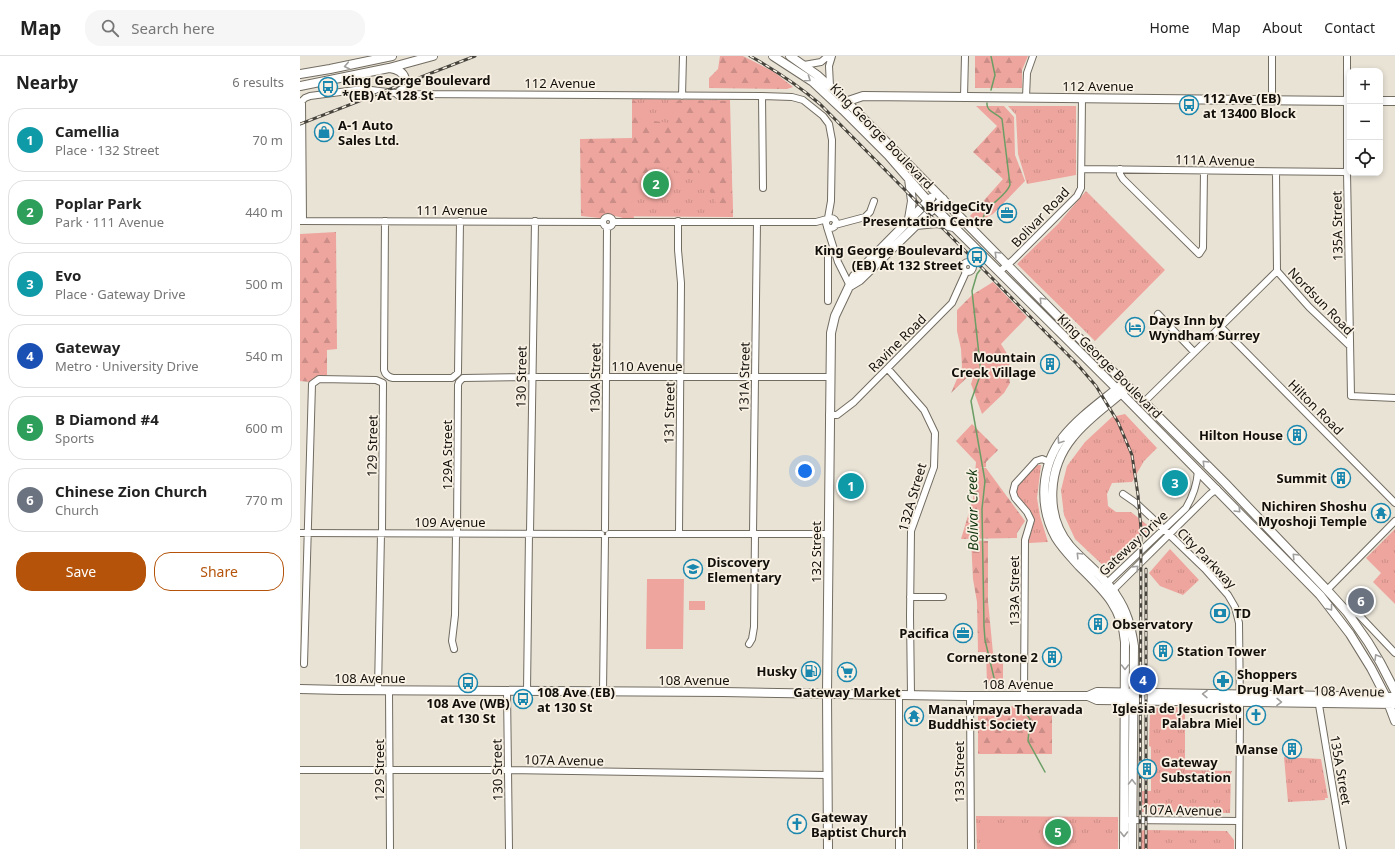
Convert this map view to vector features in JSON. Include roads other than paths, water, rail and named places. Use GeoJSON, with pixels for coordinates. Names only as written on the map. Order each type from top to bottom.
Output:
{"type":"FeatureCollection","features":[{"type":"Feature","properties":{"kind":"main road"},"geometry":{"type":"LineString","coordinates":[[300,74],[392,56]]}},
{"type":"Feature","properties":{"kind":"main road"},"geometry":{"type":"LineString","coordinates":[[300,86],[390,68],[433,56]]}},
{"type":"Feature","properties":{"kind":"main road","name":"King George Boulevard"},"geometry":{"type":"LineString","coordinates":[[773,56],[813,82],[838,105],[888,155],[928,201],[1217,489],[1320,595],[1350,634],[1371,668],[1390,701],[1395,721]]}},
{"type":"Feature","properties":{"kind":"main road","name":"King George Boulevard"},"geometry":{"type":"LineString","coordinates":[[790,56],[817,75],[847,102],[1231,490],[1327,590],[1342,606],[1368,642],[1395,691]]}},
{"type":"Feature","properties":{"kind":"main road"},"geometry":{"type":"LineString","coordinates":[[390,68],[397,69],[402,73],[405,83],[404,87],[398,94]]}},
{"type":"Feature","properties":{"kind":"main road","name":"112 Avenue"},"geometry":{"type":"LineString","coordinates":[[838,105],[863,96],[1347,100]]}},
{"type":"Feature","properties":{"kind":"main road"},"geometry":{"type":"LineString","coordinates":[[1383,101],[1395,101]]}},
{"type":"Feature","properties":{"kind":"main road"},"geometry":{"type":"LineString","coordinates":[[909,179],[912,201],[909,220]]}},
{"type":"Feature","properties":{"kind":"main road","name":"132 Street"},"geometry":{"type":"LineString","coordinates":[[828,849],[827,693],[831,333],[840,303],[854,276],[936,192]]}},
{"type":"Feature","properties":{"kind":"main road"},"geometry":{"type":"LineString","coordinates":[[850,286],[860,280],[943,199]]}},
{"type":"Feature","properties":{"kind":"main road"},"geometry":{"type":"LineString","coordinates":[[916,225],[937,223],[956,228]]}},
{"type":"Feature","properties":{"kind":"main road"},"geometry":{"type":"LineString","coordinates":[[1104,586],[1067,554],[1052,529],[1046,513],[1044,497],[1046,476],[1049,462],[1059,442],[1069,430],[1126,385]]}},
{"type":"Feature","properties":{"kind":"main road"},"geometry":{"type":"LineString","coordinates":[[1119,391],[1080,429],[1068,443],[1056,468],[1052,489],[1054,511],[1064,536],[1070,546],[1125,610],[1130,624],[1134,646],[1129,696],[1128,820],[1124,849]]}},
{"type":"Feature","properties":{"kind":"main road","name":"108 Avenue"},"geometry":{"type":"LineString","coordinates":[[300,688],[389,691],[603,691],[970,696],[1088,696],[1097,692],[1129,696],[1390,701],[1395,697]]}},
{"type":"Feature","properties":{"kind":"main road"},"geometry":{"type":"LineString","coordinates":[[1128,820],[1132,849]]}},
{"type":"Feature","properties":{"kind":"street"},"geometry":{"type":"LineString","coordinates":[[682,96],[683,56]]}},
{"type":"Feature","properties":{"kind":"street"},"geometry":{"type":"LineString","coordinates":[[804,65],[820,63],[828,56]]}},
{"type":"Feature","properties":{"kind":"street"},"geometry":{"type":"LineString","coordinates":[[830,86],[828,70],[832,56]]}},
{"type":"Feature","properties":{"kind":"street"},"geometry":{"type":"LineString","coordinates":[[964,97],[965,56]]}},
{"type":"Feature","properties":{"kind":"street"},"geometry":{"type":"LineString","coordinates":[[1026,97],[1027,73],[1033,56]]}},
{"type":"Feature","properties":{"kind":"street"},"geometry":{"type":"LineString","coordinates":[[1272,56],[1272,99]]}},
{"type":"Feature","properties":{"kind":"street","name":"135A Street"},"geometry":{"type":"LineString","coordinates":[[1348,56],[1348,68]]}},
{"type":"Feature","properties":{"kind":"street","name":"112 Avenue"},"geometry":{"type":"LineString","coordinates":[[301,221],[302,101],[310,96],[363,89],[398,94],[783,96],[797,98],[803,100],[817,110],[827,121],[832,133],[831,222]]}},
{"type":"Feature","properties":{"kind":"street"},"geometry":{"type":"LineString","coordinates":[[762,96],[763,188]]}},
{"type":"Feature","properties":{"kind":"street","name":"Bolivar Road"},"geometry":{"type":"LineString","coordinates":[[999,272],[1008,265],[1077,196],[1081,188],[1082,98]]}},
{"type":"Feature","properties":{"kind":"street","name":"135A Street"},"geometry":{"type":"LineString","coordinates":[[1347,140],[1348,104]]}},
{"type":"Feature","properties":{"kind":"street","name":"111A Avenue"},"geometry":{"type":"LineString","coordinates":[[1082,169],[1347,172]]}},
{"type":"Feature","properties":{"kind":"street"},"geometry":{"type":"LineString","coordinates":[[1120,169],[1120,174],[1123,179],[1199,254],[1203,248],[1204,171]]}},
{"type":"Feature","properties":{"kind":"street"},"geometry":{"type":"LineString","coordinates":[[1144,402],[1277,271],[1276,172]]}},
{"type":"Feature","properties":{"kind":"street","name":"135A Street"},"geometry":{"type":"LineString","coordinates":[[1347,176],[1351,396],[1395,398]]}},
{"type":"Feature","properties":{"kind":"street"},"geometry":{"type":"LineString","coordinates":[[613,222],[849,221],[860,220],[865,217],[870,212],[874,201]]}},
{"type":"Feature","properties":{"kind":"street"},"geometry":{"type":"LineString","coordinates":[[609,217],[613,222],[612,225],[608,227],[604,225],[603,222],[604,219],[609,217]]}},
{"type":"Feature","properties":{"kind":"street","name":"111 Avenue"},"geometry":{"type":"LineString","coordinates":[[301,221],[603,222]]}},
{"type":"Feature","properties":{"kind":"street"},"geometry":{"type":"LineString","coordinates":[[385,221],[385,373],[393,378],[452,378],[459,371],[460,221]]}},
{"type":"Feature","properties":{"kind":"street","name":"130 Street"},"geometry":{"type":"LineString","coordinates":[[527,691],[535,222]]}},
{"type":"Feature","properties":{"kind":"street","name":"131 Street"},"geometry":{"type":"LineString","coordinates":[[678,222],[678,250],[681,283],[679,534]]}},
{"type":"Feature","properties":{"kind":"street","name":"131A Street"},"geometry":{"type":"LineString","coordinates":[[749,644],[752,639],[754,627],[757,222]]}},
{"type":"Feature","properties":{"kind":"street"},"geometry":{"type":"LineString","coordinates":[[831,222],[838,262],[850,286]]}},
{"type":"Feature","properties":{"kind":"street","name":"130A Street"},"geometry":{"type":"LineString","coordinates":[[603,691],[608,227]]}},
{"type":"Feature","properties":{"kind":"street"},"geometry":{"type":"LineString","coordinates":[[828,252],[828,301]]}},
{"type":"Feature","properties":{"kind":"street"},"geometry":{"type":"LineString","coordinates":[[828,266],[838,262]]}},
{"type":"Feature","properties":{"kind":"street","name":"Nordsun Road"},"geometry":{"type":"LineString","coordinates":[[1277,271],[1309,307],[1350,346]]}},
{"type":"Feature","properties":{"kind":"street","name":"Ravine Road"},"geometry":{"type":"LineString","coordinates":[[829,415],[837,415],[854,402],[952,303],[966,272]]}},
{"type":"Feature","properties":{"kind":"street"},"geometry":{"type":"LineString","coordinates":[[1158,314],[1194,352]]}},
{"type":"Feature","properties":{"kind":"street","name":"Hilton Road"},"geometry":{"type":"LineString","coordinates":[[1220,326],[1395,504]]}},
{"type":"Feature","properties":{"kind":"street","name":"132A Street"},"geometry":{"type":"LineString","coordinates":[[888,369],[924,410],[935,433],[934,467],[911,531],[911,695]]}},
{"type":"Feature","properties":{"kind":"street","name":"110 Avenue"},"geometry":{"type":"LineString","coordinates":[[464,378],[830,377]]}},
{"type":"Feature","properties":{"kind":"street","name":"129A Street"},"geometry":{"type":"LineString","coordinates":[[454,649],[452,641],[455,615],[458,385],[464,378]]}},
{"type":"Feature","properties":{"kind":"street","name":"129 Street"},"geometry":{"type":"LineString","coordinates":[[308,533],[312,384],[319,379],[379,380],[383,383],[378,690]]}},
{"type":"Feature","properties":{"kind":"street","name":"133A Street"},"geometry":{"type":"LineString","coordinates":[[1024,696],[1025,540],[1031,520],[1027,512],[1015,498],[1014,492],[1015,484],[1036,461],[1042,459],[1049,462]]}},
{"type":"Feature","properties":{"kind":"street","name":"Gateway Drive"},"geometry":{"type":"LineString","coordinates":[[1104,586],[1186,508],[1196,486],[1198,471]]}},
{"type":"Feature","properties":{"kind":"street","name":"Gateway Drive"},"geometry":{"type":"LineString","coordinates":[[1110,593],[1217,489]]}},
{"type":"Feature","properties":{"kind":"street","name":"City Parkway"},"geometry":{"type":"LineString","coordinates":[[1123,494],[1136,503],[1164,528],[1213,577],[1235,606],[1239,623],[1239,849]]}},
{"type":"Feature","properties":{"kind":"street"},"geometry":{"type":"LineString","coordinates":[[1327,590],[1395,521]]}},
{"type":"Feature","properties":{"kind":"street","name":"109 Avenue"},"geometry":{"type":"LineString","coordinates":[[300,533],[828,534]]}},
{"type":"Feature","properties":{"kind":"street"},"geometry":{"type":"LineString","coordinates":[[304,664],[308,533]]}},
{"type":"Feature","properties":{"kind":"street"},"geometry":{"type":"LineString","coordinates":[[910,597],[943,597]]}},
{"type":"Feature","properties":{"kind":"street","name":"King George Boulevard"},"geometry":{"type":"LineString","coordinates":[[1342,606],[1359,615],[1395,653]]}},
{"type":"Feature","properties":{"kind":"street","name":"129 Street"},"geometry":{"type":"LineString","coordinates":[[389,691],[390,849]]}},
{"type":"Feature","properties":{"kind":"street","name":"130 Street"},"geometry":{"type":"LineString","coordinates":[[507,691],[508,849]]}},
{"type":"Feature","properties":{"kind":"street"},"geometry":{"type":"LineString","coordinates":[[899,695],[899,849]]}},
{"type":"Feature","properties":{"kind":"street","name":"133 Street"},"geometry":{"type":"LineString","coordinates":[[970,696],[971,849]]}},
{"type":"Feature","properties":{"kind":"street","name":"135A Street"},"geometry":{"type":"LineString","coordinates":[[1318,699],[1343,849]]}},
{"type":"Feature","properties":{"kind":"street","name":"107A Avenue"},"geometry":{"type":"LineString","coordinates":[[300,770],[508,770],[828,775]]}},
{"type":"Feature","properties":{"kind":"street","name":"107A Avenue"},"geometry":{"type":"LineString","coordinates":[[1128,820],[1238,821]]}},
{"type":"Feature","properties":{"kind":"waterway","name":"Bolivar Creek"},"geometry":{"type":"LineString","coordinates":[[991,56],[995,75],[991,90]]}},
{"type":"Feature","properties":{"kind":"waterway","name":"Bolivar Creek"},"geometry":{"type":"LineString","coordinates":[[983,218],[988,209],[1008,190],[1010,185],[1002,119],[988,108],[987,103]]}},
{"type":"Feature","properties":{"kind":"waterway","name":"Bolivar Creek"},"geometry":{"type":"LineString","coordinates":[[980,270],[977,274],[972,291],[981,373],[971,401],[985,481],[982,509],[984,626],[985,640],[995,682]]}},
{"type":"Feature","properties":{"kind":"waterway","name":"Bolivar Creek"},"geometry":{"type":"LineString","coordinates":[[1022,708],[1030,719],[1028,741],[1045,772]]}},
{"type":"Feature","properties":{"kind":"railway"},"geometry":{"type":"LineString","coordinates":[[300,124],[475,56]]}},
{"type":"Feature","properties":{"kind":"railway"},"geometry":{"type":"LineString","coordinates":[[750,56],[786,78],[820,104],[1077,364],[1096,386],[1118,422],[1132,455],[1141,529],[1140,849]]}},
{"type":"Feature","properties":{"kind":"railway"},"geometry":{"type":"LineString","coordinates":[[1146,569],[1146,849]]}},
{"type":"Feature","properties":{"kind":"place","name":"King George Boulevard *(EB) At 128 St"},"geometry":{"type":"Point","coordinates":[328,87]}},
{"type":"Feature","properties":{"kind":"place","name":"112 Ave (EB) at 13400 Block"},"geometry":{"type":"Point","coordinates":[1189,105]}},
{"type":"Feature","properties":{"kind":"place","name":"A-1 Auto Sales Ltd."},"geometry":{"type":"Point","coordinates":[324,132]}},
{"type":"Feature","properties":{"kind":"place","name":"Poplar Park"},"geometry":{"type":"Point","coordinates":[656,184]}},
{"type":"Feature","properties":{"kind":"place","name":"BridgeCity Presentation Centre"},"geometry":{"type":"Point","coordinates":[1007,213]}},
{"type":"Feature","properties":{"kind":"place","name":"King George Boulevard (EB) At 132 Street"},"geometry":{"type":"Point","coordinates":[977,257]}},
{"type":"Feature","properties":{"kind":"place","name":"Days Inn by Wyndham Surrey"},"geometry":{"type":"Point","coordinates":[1135,327]}},
{"type":"Feature","properties":{"kind":"place","name":"Mountain Creek Village"},"geometry":{"type":"Point","coordinates":[1050,364]}},
{"type":"Feature","properties":{"kind":"place","name":"Hilton House"},"geometry":{"type":"Point","coordinates":[1297,435]}},
{"type":"Feature","properties":{"kind":"place","name":"Summit"},"geometry":{"type":"Point","coordinates":[1341,478]}},
{"type":"Feature","properties":{"kind":"place","name":"Evo"},"geometry":{"type":"Point","coordinates":[1175,483]}},
{"type":"Feature","properties":{"kind":"place","name":"Camellia"},"geometry":{"type":"Point","coordinates":[851,486]}},
{"type":"Feature","properties":{"kind":"place","name":"Nichiren Shoshu Myoshoji Temple"},"geometry":{"type":"Point","coordinates":[1381,513]}},
{"type":"Feature","properties":{"kind":"place","name":"Discovery Elementary"},"geometry":{"type":"Point","coordinates":[693,569]}},
{"type":"Feature","properties":{"kind":"place","name":"Chinese Zion Church"},"geometry":{"type":"Point","coordinates":[1361,601]}},
{"type":"Feature","properties":{"kind":"place","name":"TD"},"geometry":{"type":"Point","coordinates":[1220,613]}},
{"type":"Feature","properties":{"kind":"place","name":"Observatory"},"geometry":{"type":"Point","coordinates":[1098,624]}},
{"type":"Feature","properties":{"kind":"place","name":"Pacifica"},"geometry":{"type":"Point","coordinates":[963,633]}},
{"type":"Feature","properties":{"kind":"place","name":"Station Tower"},"geometry":{"type":"Point","coordinates":[1163,651]}},
{"type":"Feature","properties":{"kind":"place","name":"Cornerstone 2"},"geometry":{"type":"Point","coordinates":[1052,657]}},
{"type":"Feature","properties":{"kind":"place","name":"Husky"},"geometry":{"type":"Point","coordinates":[811,671]}},
{"type":"Feature","properties":{"kind":"place","name":"Gateway Market"},"geometry":{"type":"Point","coordinates":[847,672]}},
{"type":"Feature","properties":{"kind":"place","name":"Gateway"},"geometry":{"type":"Point","coordinates":[1143,680]}},
{"type":"Feature","properties":{"kind":"place","name":"Shoppers Drug Mart"},"geometry":{"type":"Point","coordinates":[1223,681]}},
{"type":"Feature","properties":{"kind":"place","name":"108 Ave (WB) at 130 St"},"geometry":{"type":"Point","coordinates":[468,683]}},
{"type":"Feature","properties":{"kind":"place","name":"108 Ave (EB) at 130 St"},"geometry":{"type":"Point","coordinates":[523,699]}},
{"type":"Feature","properties":{"kind":"place","name":"Iglesia de Jesucristo Palabra Miel"},"geometry":{"type":"Point","coordinates":[1256,715]}},
{"type":"Feature","properties":{"kind":"place","name":"Manawmaya Theravada Buddhist Society"},"geometry":{"type":"Point","coordinates":[914,716]}},
{"type":"Feature","properties":{"kind":"place","name":"Manse"},"geometry":{"type":"Point","coordinates":[1292,749]}},
{"type":"Feature","properties":{"kind":"place","name":"Gateway Substation"},"geometry":{"type":"Point","coordinates":[1147,769]}},
{"type":"Feature","properties":{"kind":"place","name":"Gateway Baptist Church"},"geometry":{"type":"Point","coordinates":[797,824]}},
{"type":"Feature","properties":{"kind":"place","name":"B Diamond #4"},"geometry":{"type":"Point","coordinates":[1058,832]}}]}
